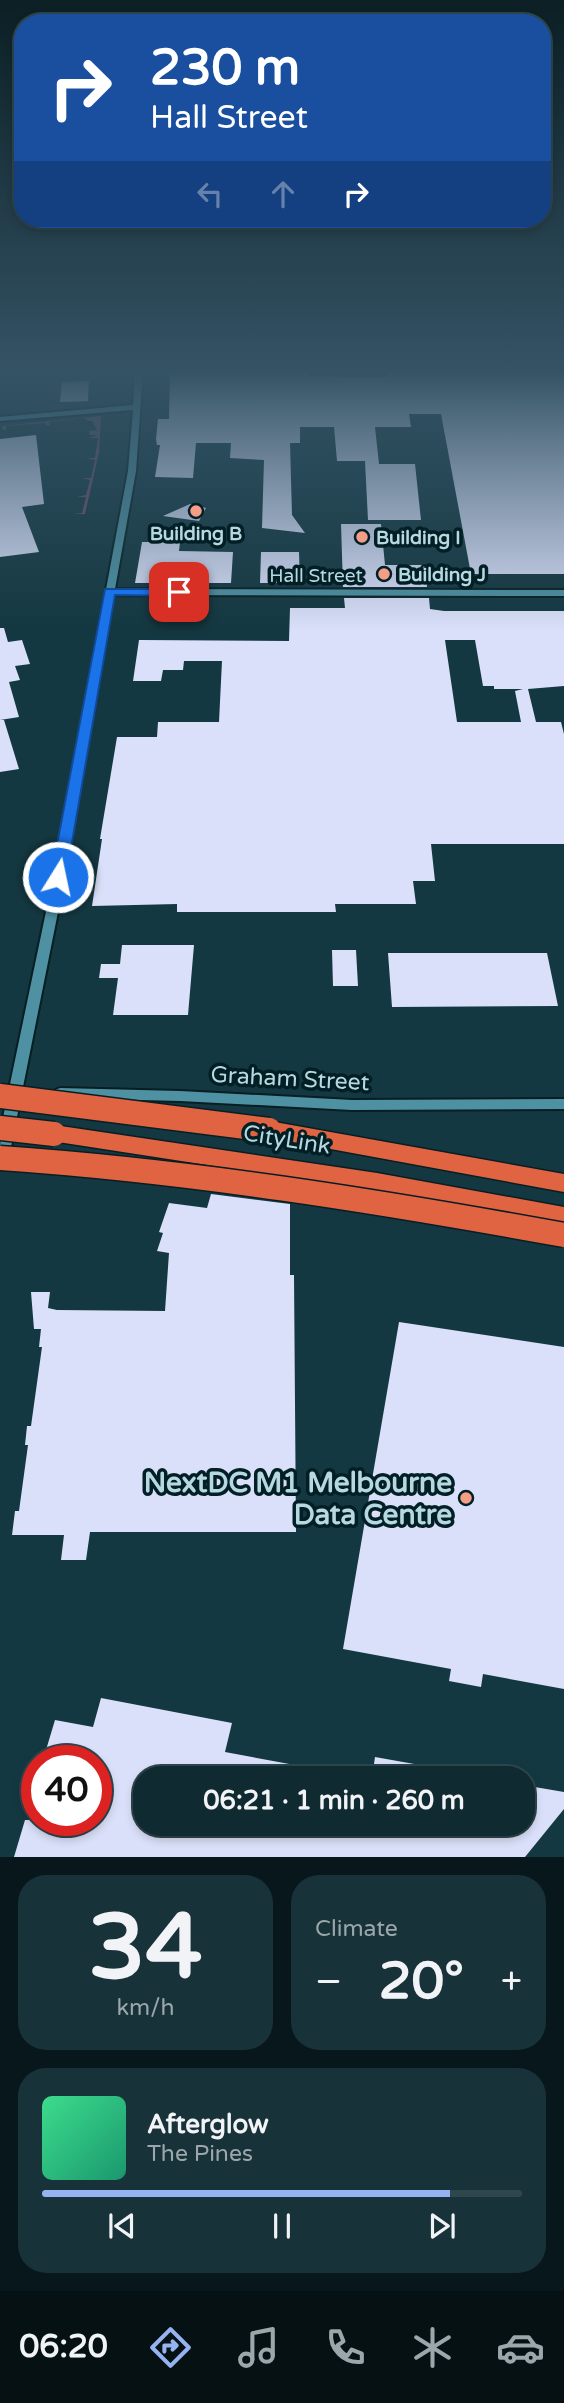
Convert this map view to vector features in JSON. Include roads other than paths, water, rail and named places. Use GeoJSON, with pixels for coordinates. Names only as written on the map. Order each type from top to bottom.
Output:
{"type":"FeatureCollection","features":[{"type":"Feature","properties":{"kind":"highway","name":"CityLink"},"geometry":{"type":"LineString","coordinates":[[7,1094],[227,1123],[564,1183]]}},
{"type":"Feature","properties":{"kind":"highway","name":"CityLink"},"geometry":{"type":"LineString","coordinates":[[0,1128],[160,1148],[281,1167],[564,1217]]}},
{"type":"Feature","properties":{"kind":"highway"},"geometry":{"type":"LineString","coordinates":[[0,1158],[94,1164],[232,1179],[376,1200],[564,1235]]}},
{"type":"Feature","properties":{"kind":"street"},"geometry":{"type":"LineString","coordinates":[[0,1169],[7,1094],[54,902],[134,458]]}},
{"type":"Feature","properties":{"kind":"street","name":"Hall Street"},"geometry":{"type":"LineString","coordinates":[[109,592],[564,593]]}},
{"type":"Feature","properties":{"kind":"street","name":"Graham Street"},"geometry":{"type":"LineString","coordinates":[[7,1094],[180,1096],[352,1105],[564,1104]]}},
{"type":"Feature","properties":{"kind":"place","name":"Building B"},"geometry":{"type":"Point","coordinates":[196,511]}},
{"type":"Feature","properties":{"kind":"place","name":"Building I"},"geometry":{"type":"Point","coordinates":[362,537]}},
{"type":"Feature","properties":{"kind":"place","name":"Building J"},"geometry":{"type":"Point","coordinates":[384,574]}},
{"type":"Feature","properties":{"kind":"place","name":"NextDC M1 Melbourne Data Centre"},"geometry":{"type":"Point","coordinates":[466,1498]}}]}
